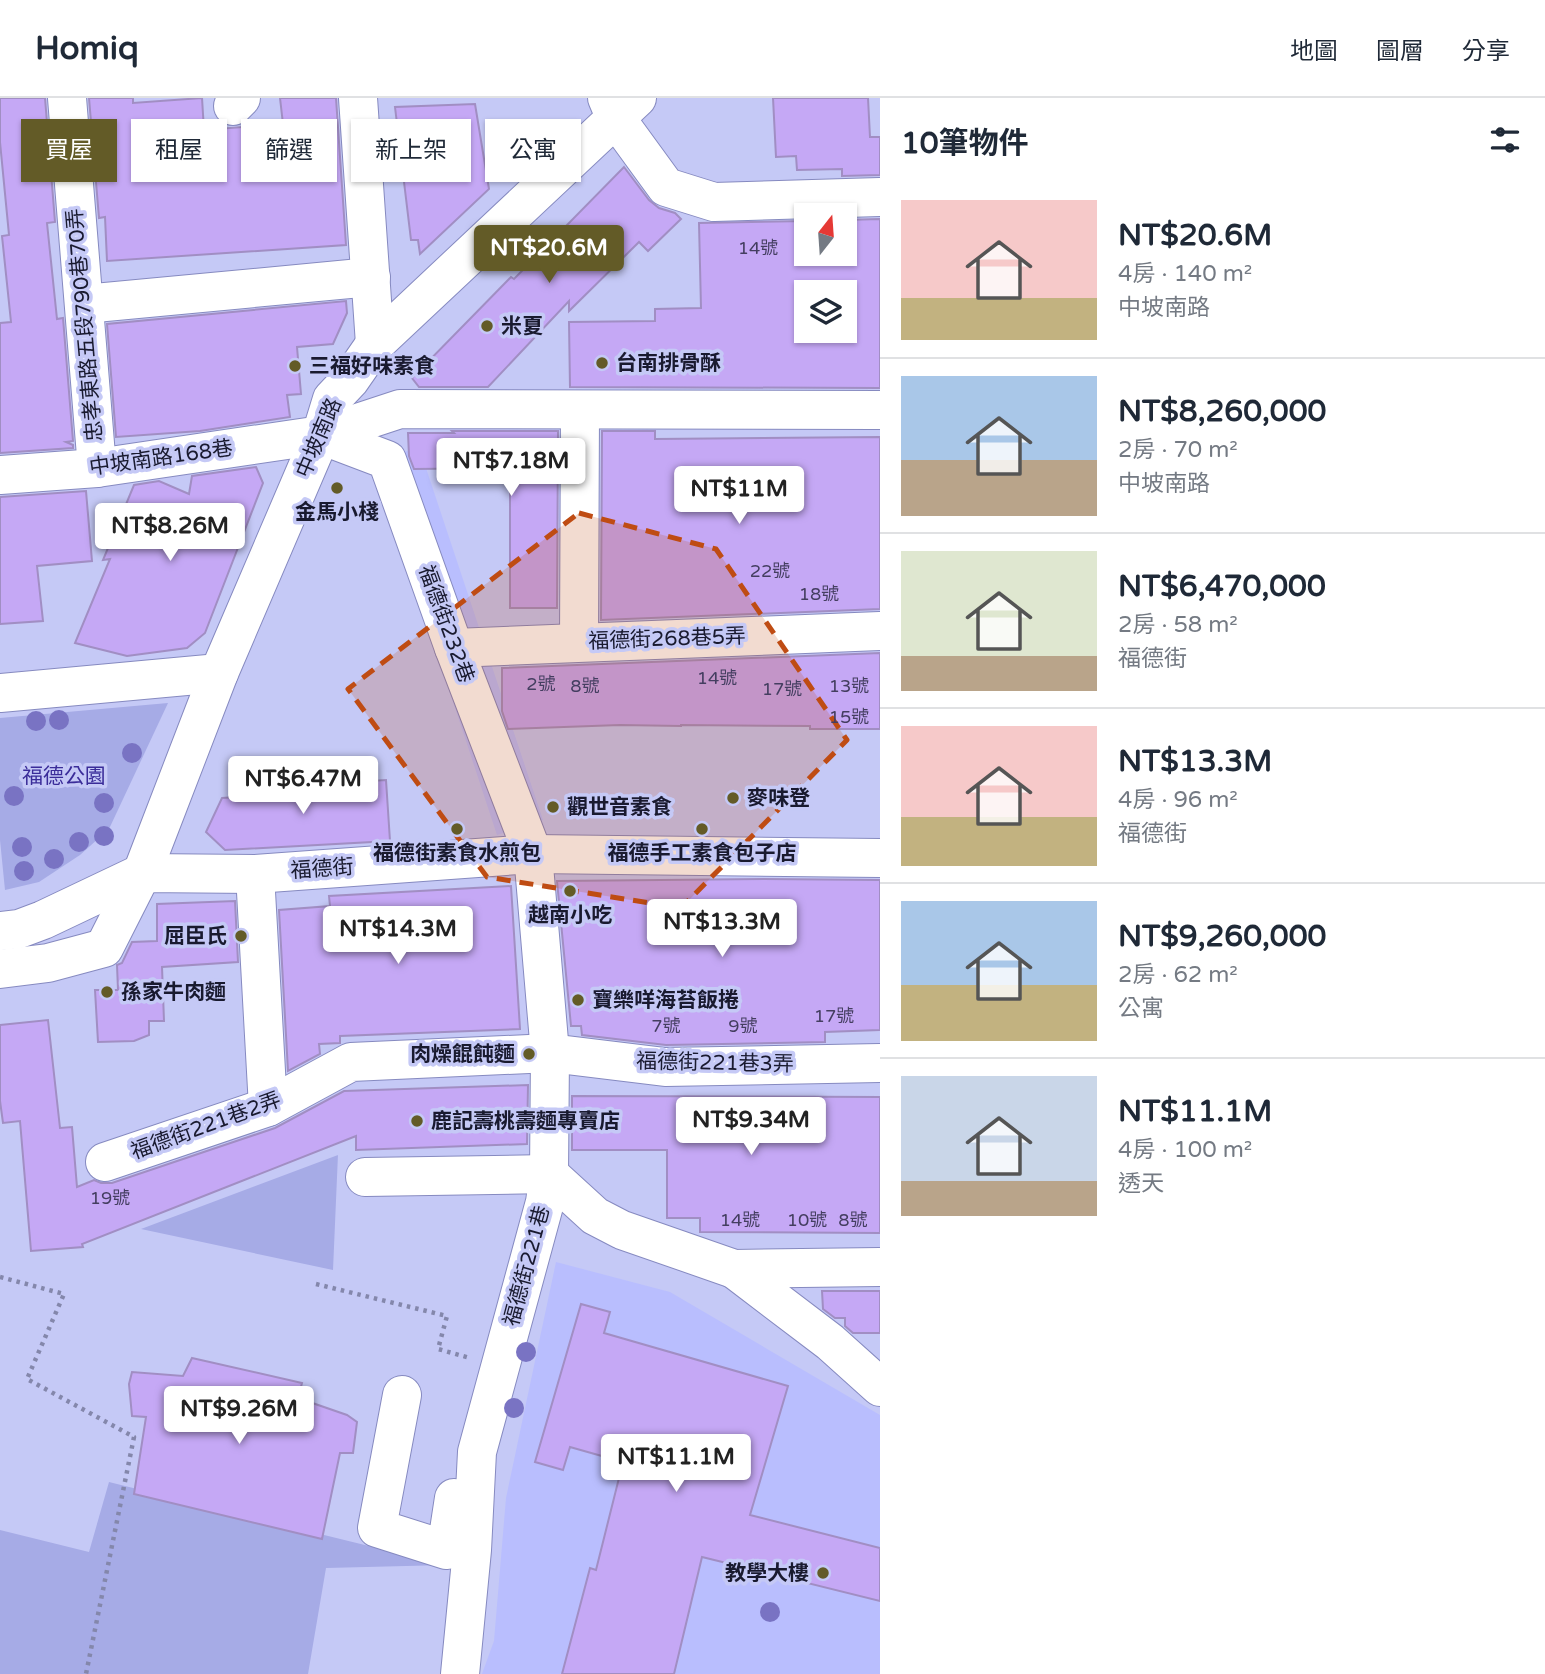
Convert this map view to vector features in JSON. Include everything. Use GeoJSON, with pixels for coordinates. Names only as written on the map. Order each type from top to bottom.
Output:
{"type":"FeatureCollection","features":[{"type":"Feature","properties":{"kind":"street","name":"忠孝東路五段790巷70弄"},"geometry":{"type":"LineString","coordinates":[[67,98],[97,468]]}},
{"type":"Feature","properties":{"kind":"street"},"geometry":{"type":"LineString","coordinates":[[358,98],[375,344]]}},
{"type":"Feature","properties":{"kind":"street"},"geometry":{"type":"LineString","coordinates":[[620,104],[666,187],[714,202],[880,197]]}},
{"type":"Feature","properties":{"kind":"street","name":"中坡南路"},"geometry":{"type":"LineString","coordinates":[[142,873],[219,673],[321,435],[332,399],[350,380],[375,344],[620,104]]}},
{"type":"Feature","properties":{"kind":"street"},"geometry":{"type":"LineString","coordinates":[[84,304],[371,277]]}},
{"type":"Feature","properties":{"kind":"street","name":"中坡南路168巷"},"geometry":{"type":"LineString","coordinates":[[0,475],[97,468],[321,435],[400,410],[880,410]]}},
{"type":"Feature","properties":{"kind":"street"},"geometry":{"type":"LineString","coordinates":[[579,642],[580,411]]}},
{"type":"Feature","properties":{"kind":"street","name":"福德街232巷"},"geometry":{"type":"LineString","coordinates":[[321,435],[387,460],[454,648],[533,854]]}},
{"type":"Feature","properties":{"kind":"street","name":"福德街268巷5弄"},"geometry":{"type":"LineString","coordinates":[[454,648],[880,631]]}},
{"type":"Feature","properties":{"kind":"street"},"geometry":{"type":"LineString","coordinates":[[0,693],[219,673]]}},
{"type":"Feature","properties":{"kind":"street","name":"福德街"},"geometry":{"type":"LineString","coordinates":[[0,931],[19,929],[43,920],[142,873],[254,874],[533,854],[880,858]]}},
{"type":"Feature","properties":{"kind":"street","name":"福德街221巷"},"geometry":{"type":"LineString","coordinates":[[460,1674],[472,1550],[477,1452],[545,1202],[549,1174],[550,1053],[533,854]]}},
{"type":"Feature","properties":{"kind":"street"},"geometry":{"type":"LineString","coordinates":[[0,969],[48,963],[104,948],[142,873]]}},
{"type":"Feature","properties":{"kind":"street"},"geometry":{"type":"LineString","coordinates":[[254,874],[268,1107]]}},
{"type":"Feature","properties":{"kind":"street","name":"福德街221巷3弄"},"geometry":{"type":"LineString","coordinates":[[550,1053],[665,1067],[880,1063]]}},
{"type":"Feature","properties":{"kind":"street","name":"福德街221巷2弄"},"geometry":{"type":"LineString","coordinates":[[105,1162],[268,1107],[351,1062],[550,1053]]}},
{"type":"Feature","properties":{"kind":"street"},"geometry":{"type":"LineString","coordinates":[[365,1177],[549,1174],[595,1216],[622,1230],[734,1269],[830,1342],[880,1387]]}},
{"type":"Feature","properties":{"kind":"street"},"geometry":{"type":"LineString","coordinates":[[734,1269],[880,1267]]}},
{"type":"Feature","properties":{"kind":"street"},"geometry":{"type":"LineString","coordinates":[[402,1395],[377,1528],[446,1550],[458,1471],[477,1452]]}},
{"type":"Feature","properties":{"kind":"path"},"geometry":{"type":"LineString","coordinates":[[0,1278],[64,1294],[27,1379],[134,1437],[86,1674]]}},
{"type":"Feature","properties":{"kind":"path"},"geometry":{"type":"LineString","coordinates":[[316,1284],[447,1316],[438,1349],[501,1366]]}},
{"type":"Feature","properties":{"kind":"highlighted area"},"geometry":{"type":"Polygon","coordinates":[[[579,513],[716,549],[847,740],[681,908],[487,877],[348,689],[579,513]]]}},
{"type":"Feature","properties":{"kind":"shaded area"},"geometry":{"type":"Polygon","coordinates":[[[419,447],[543,820],[497,835],[374,462],[419,447]]]}},
{"type":"Feature","properties":{"kind":"shaded area"},"geometry":{"type":"Polygon","coordinates":[[[556,1262],[670,1292],[880,1415],[880,1674],[482,1674],[494,1641],[506,1498],[556,1262]]]}},
{"type":"Feature","properties":{"kind":"green space","name":"福德公園"},"geometry":{"type":"Polygon","coordinates":[[[168,703],[109,829],[80,855],[39,882],[5,890],[0,840],[0,718],[168,703]]]}},
{"type":"Feature","properties":{"kind":"green space"},"geometry":{"type":"Polygon","coordinates":[[[338,1155],[333,1270],[141,1229],[338,1155]]]}},
{"type":"Feature","properties":{"kind":"green space"},"geometry":{"type":"Polygon","coordinates":[[[109,1482],[446,1565],[326,1568],[308,1674],[0,1674],[0,1530],[89,1552],[109,1482]]]}},
{"type":"Feature","properties":{"kind":"building"},"geometry":{"type":"Polygon","coordinates":[[[0,98],[45,98],[47,119],[21,119],[21,182],[52,182],[55,222],[47,223],[57,319],[63,318],[73,441],[66,442],[73,445],[73,448],[0,453],[0,323],[11,322],[2,236],[9,235],[0,142],[0,98]]]}},
{"type":"Feature","properties":{"kind":"building"},"geometry":{"type":"Polygon","coordinates":[[[89,98],[133,98],[133,103],[202,98],[203,119],[131,119],[131,182],[227,182],[227,128],[241,127],[241,182],[337,182],[337,119],[282,119],[280,98],[336,98],[346,245],[107,261],[105,217],[99,218],[96,182],[117,182],[117,119],[91,119],[89,98]]]}},
{"type":"Feature","properties":{"kind":"building"},"geometry":{"type":"Polygon","coordinates":[[[773,98],[868,98],[870,137],[880,137],[880,175],[842,176],[842,169],[797,170],[796,156],[776,157],[773,98]]]}},
{"type":"Feature","properties":{"kind":"building"},"geometry":{"type":"Polygon","coordinates":[[[475,104],[485,165],[485,182],[488,182],[489,189],[420,254],[418,240],[411,240],[404,182],[471,182],[471,119],[396,119],[395,107],[475,104]]]}},
{"type":"Feature","properties":{"kind":"building"},"geometry":{"type":"Polygon","coordinates":[[[624,167],[649,200],[681,219],[648,251],[639,242],[569,311],[569,301],[488,387],[419,387],[412,378],[624,167]]]}},
{"type":"Feature","properties":{"kind":"building"},"geometry":{"type":"Polygon","coordinates":[[[880,219],[880,388],[570,387],[569,322],[655,321],[655,309],[701,308],[699,223],[794,221],[794,266],[858,266],[858,220],[880,219]]]}},
{"type":"Feature","properties":{"kind":"building"},"geometry":{"type":"Polygon","coordinates":[[[346,301],[347,313],[333,344],[297,347],[301,394],[287,395],[290,417],[200,431],[116,437],[107,324],[346,301]]]}},
{"type":"Feature","properties":{"kind":"building"},"geometry":{"type":"Polygon","coordinates":[[[452,431],[558,431],[557,608],[510,608],[510,468],[414,469],[409,456],[408,433],[454,433],[452,431]]]}},
{"type":"Feature","properties":{"kind":"building"},"geometry":{"type":"Polygon","coordinates":[[[602,431],[655,431],[655,439],[880,437],[880,609],[601,620],[602,431]]]}},
{"type":"Feature","properties":{"kind":"building"},"geometry":{"type":"Polygon","coordinates":[[[256,467],[263,483],[205,633],[187,648],[127,656],[75,643],[110,559],[103,560],[134,485],[159,481],[189,494],[192,476],[256,467]]]}},
{"type":"Feature","properties":{"kind":"building"},"geometry":{"type":"Polygon","coordinates":[[[86,491],[92,561],[37,566],[43,621],[0,624],[0,497],[86,491]]]}},
{"type":"Feature","properties":{"kind":"building"},"geometry":{"type":"Polygon","coordinates":[[[880,653],[880,729],[620,725],[508,729],[502,711],[502,668],[880,653]]]}},
{"type":"Feature","properties":{"kind":"building"},"geometry":{"type":"Polygon","coordinates":[[[386,780],[390,841],[225,850],[206,832],[222,798],[253,796],[252,788],[386,780]]]}},
{"type":"Feature","properties":{"kind":"building"},"geometry":{"type":"Polygon","coordinates":[[[880,880],[880,1030],[825,1032],[825,1042],[666,1045],[582,1035],[581,1026],[571,1026],[557,881],[880,880]]]}},
{"type":"Feature","properties":{"kind":"building"},"geometry":{"type":"Polygon","coordinates":[[[511,886],[520,1029],[340,1036],[340,1043],[319,1044],[320,1054],[288,1071],[279,910],[330,906],[329,896],[511,886]]]}},
{"type":"Feature","properties":{"kind":"building"},"geometry":{"type":"Polygon","coordinates":[[[235,901],[238,962],[162,967],[164,1021],[149,1021],[149,1035],[134,1041],[98,1042],[95,990],[118,990],[117,965],[122,963],[132,942],[157,941],[157,904],[235,901]]]}},
{"type":"Feature","properties":{"kind":"building"},"geometry":{"type":"Polygon","coordinates":[[[48,1020],[60,1128],[72,1127],[77,1187],[94,1180],[112,1183],[275,1128],[344,1091],[528,1085],[527,1144],[356,1150],[356,1136],[82,1244],[83,1247],[31,1251],[20,1121],[3,1123],[0,1101],[0,1025],[48,1020]]]}},
{"type":"Feature","properties":{"kind":"building"},"geometry":{"type":"Polygon","coordinates":[[[572,1096],[880,1097],[880,1233],[700,1232],[700,1218],[667,1218],[667,1150],[572,1150],[572,1096]]]}},
{"type":"Feature","properties":{"kind":"building"},"geometry":{"type":"Polygon","coordinates":[[[822,1291],[880,1291],[880,1333],[853,1333],[845,1326],[845,1318],[835,1318],[823,1309],[822,1291]]]}},
{"type":"Feature","properties":{"kind":"building"},"geometry":{"type":"Polygon","coordinates":[[[581,1304],[610,1312],[604,1333],[788,1386],[750,1515],[880,1548],[880,1601],[702,1557],[674,1674],[562,1674],[590,1568],[596,1570],[623,1462],[570,1447],[563,1470],[535,1462],[581,1304]]]}},
{"type":"Feature","properties":{"kind":"building"},"geometry":{"type":"Polygon","coordinates":[[[192,1358],[302,1383],[298,1398],[347,1415],[357,1422],[353,1453],[340,1453],[322,1539],[134,1494],[146,1417],[132,1416],[129,1384],[132,1372],[183,1376],[192,1358]]]}},
{"type":"Feature","properties":{"kind":"place","name":"米夏"},"geometry":{"type":"Point","coordinates":[487,326]}},
{"type":"Feature","properties":{"kind":"place","name":"台南排骨酥"},"geometry":{"type":"Point","coordinates":[602,363]}},
{"type":"Feature","properties":{"kind":"place","name":"三福好味素食"},"geometry":{"type":"Point","coordinates":[295,366]}},
{"type":"Feature","properties":{"kind":"place","name":"金馬小棧"},"geometry":{"type":"Point","coordinates":[337,488]}},
{"type":"Feature","properties":{"kind":"place","name":"麥味登"},"geometry":{"type":"Point","coordinates":[733,798]}},
{"type":"Feature","properties":{"kind":"place","name":"觀世音素食"},"geometry":{"type":"Point","coordinates":[553,807]}},
{"type":"Feature","properties":{"kind":"place","name":"福德街素食水煎包"},"geometry":{"type":"Point","coordinates":[457,829]}},
{"type":"Feature","properties":{"kind":"place","name":"福德手工素食包子店"},"geometry":{"type":"Point","coordinates":[702,829]}},
{"type":"Feature","properties":{"kind":"place","name":"越南小吃"},"geometry":{"type":"Point","coordinates":[570,891]}},
{"type":"Feature","properties":{"kind":"place","name":"屈臣氏"},"geometry":{"type":"Point","coordinates":[241,936]}},
{"type":"Feature","properties":{"kind":"place","name":"孫家牛肉麵"},"geometry":{"type":"Point","coordinates":[107,992]}},
{"type":"Feature","properties":{"kind":"place","name":"寶樂咩海苔飯捲"},"geometry":{"type":"Point","coordinates":[578,1000]}},
{"type":"Feature","properties":{"kind":"place","name":"肉燥餛飩麵"},"geometry":{"type":"Point","coordinates":[529,1054]}},
{"type":"Feature","properties":{"kind":"place","name":"鹿記壽桃壽麵專賣店"},"geometry":{"type":"Point","coordinates":[417,1121]}},
{"type":"Feature","properties":{"kind":"place","name":"教學大樓"},"geometry":{"type":"Point","coordinates":[823,1573]}}]}
